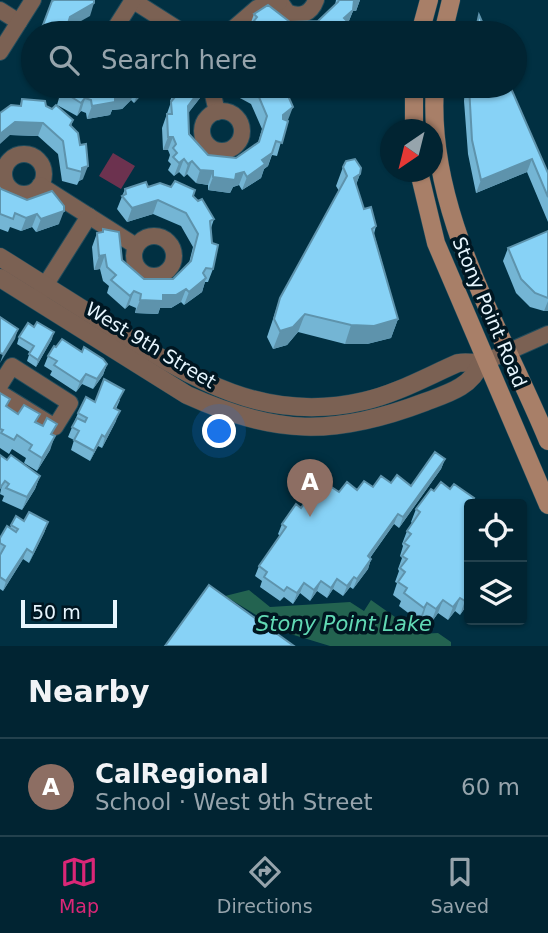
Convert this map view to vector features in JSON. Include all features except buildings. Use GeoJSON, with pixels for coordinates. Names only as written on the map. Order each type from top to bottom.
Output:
{"type":"FeatureCollection","features":[{"type":"Feature","properties":{"kind":"main road"},"geometry":{"type":"LineString","coordinates":[[423,21],[429,0]]}},
{"type":"Feature","properties":{"kind":"main road"},"geometry":{"type":"LineString","coordinates":[[446,21],[451,0]]}},
{"type":"Feature","properties":{"kind":"main road"},"geometry":{"type":"LineString","coordinates":[[414,98],[414,119]]}},
{"type":"Feature","properties":{"kind":"main road","name":"Stony Point Road"},"geometry":{"type":"LineString","coordinates":[[436,98],[438,149],[445,190],[460,240],[548,440]]}},
{"type":"Feature","properties":{"kind":"main road","name":"Stony Point Road"},"geometry":{"type":"LineString","coordinates":[[421,182],[436,243],[484,362],[548,505]]}},
{"type":"Feature","properties":{"kind":"street"},"geometry":{"type":"LineString","coordinates":[[0,52],[33,0]]}},
{"type":"Feature","properties":{"kind":"street"},"geometry":{"type":"LineString","coordinates":[[119,21],[132,0],[165,21]]}},
{"type":"Feature","properties":{"kind":"street"},"geometry":{"type":"LineString","coordinates":[[239,21],[257,8],[279,1],[287,12],[299,15],[310,10],[316,0]]}},
{"type":"Feature","properties":{"kind":"street"},"geometry":{"type":"LineString","coordinates":[[0,10],[19,22]]}},
{"type":"Feature","properties":{"kind":"street"},"geometry":{"type":"LineString","coordinates":[[214,98],[217,112]]}},
{"type":"Feature","properties":{"kind":"street"},"geometry":{"type":"LineString","coordinates":[[40,185],[136,246]]}},
{"type":"Feature","properties":{"kind":"street"},"geometry":{"type":"LineString","coordinates":[[41,293],[89,216]]}},
{"type":"Feature","properties":{"kind":"street","name":"West 9th Street"},"geometry":{"type":"LineString","coordinates":[[3,273],[41,293],[187,395],[247,418],[283,426],[343,427],[380,418],[465,385],[484,362]]}},
{"type":"Feature","properties":{"kind":"street"},"geometry":{"type":"LineString","coordinates":[[484,362],[548,334]]}},
{"type":"Feature","properties":{"kind":"street"},"geometry":{"type":"LineString","coordinates":[[0,385],[12,366],[70,403],[55,427],[0,393]]}},
{"type":"Feature","properties":{"kind":"shaded area"},"geometry":{"type":"Polygon","coordinates":[[[113,153],[135,166],[121,189],[99,176],[113,153]]]}},
{"type":"Feature","properties":{"kind":"water","name":"Stony Point Lake"},"geometry":{"type":"Polygon","coordinates":[[[249,590],[270,607],[350,602],[364,611],[371,600],[419,634],[438,633],[451,642],[451,646],[330,646],[284,632],[225,596],[249,590]]]}},
{"type":"Feature","properties":{"kind":"place","name":"CalRegional"},"geometry":{"type":"Point","coordinates":[310,517]}}]}
